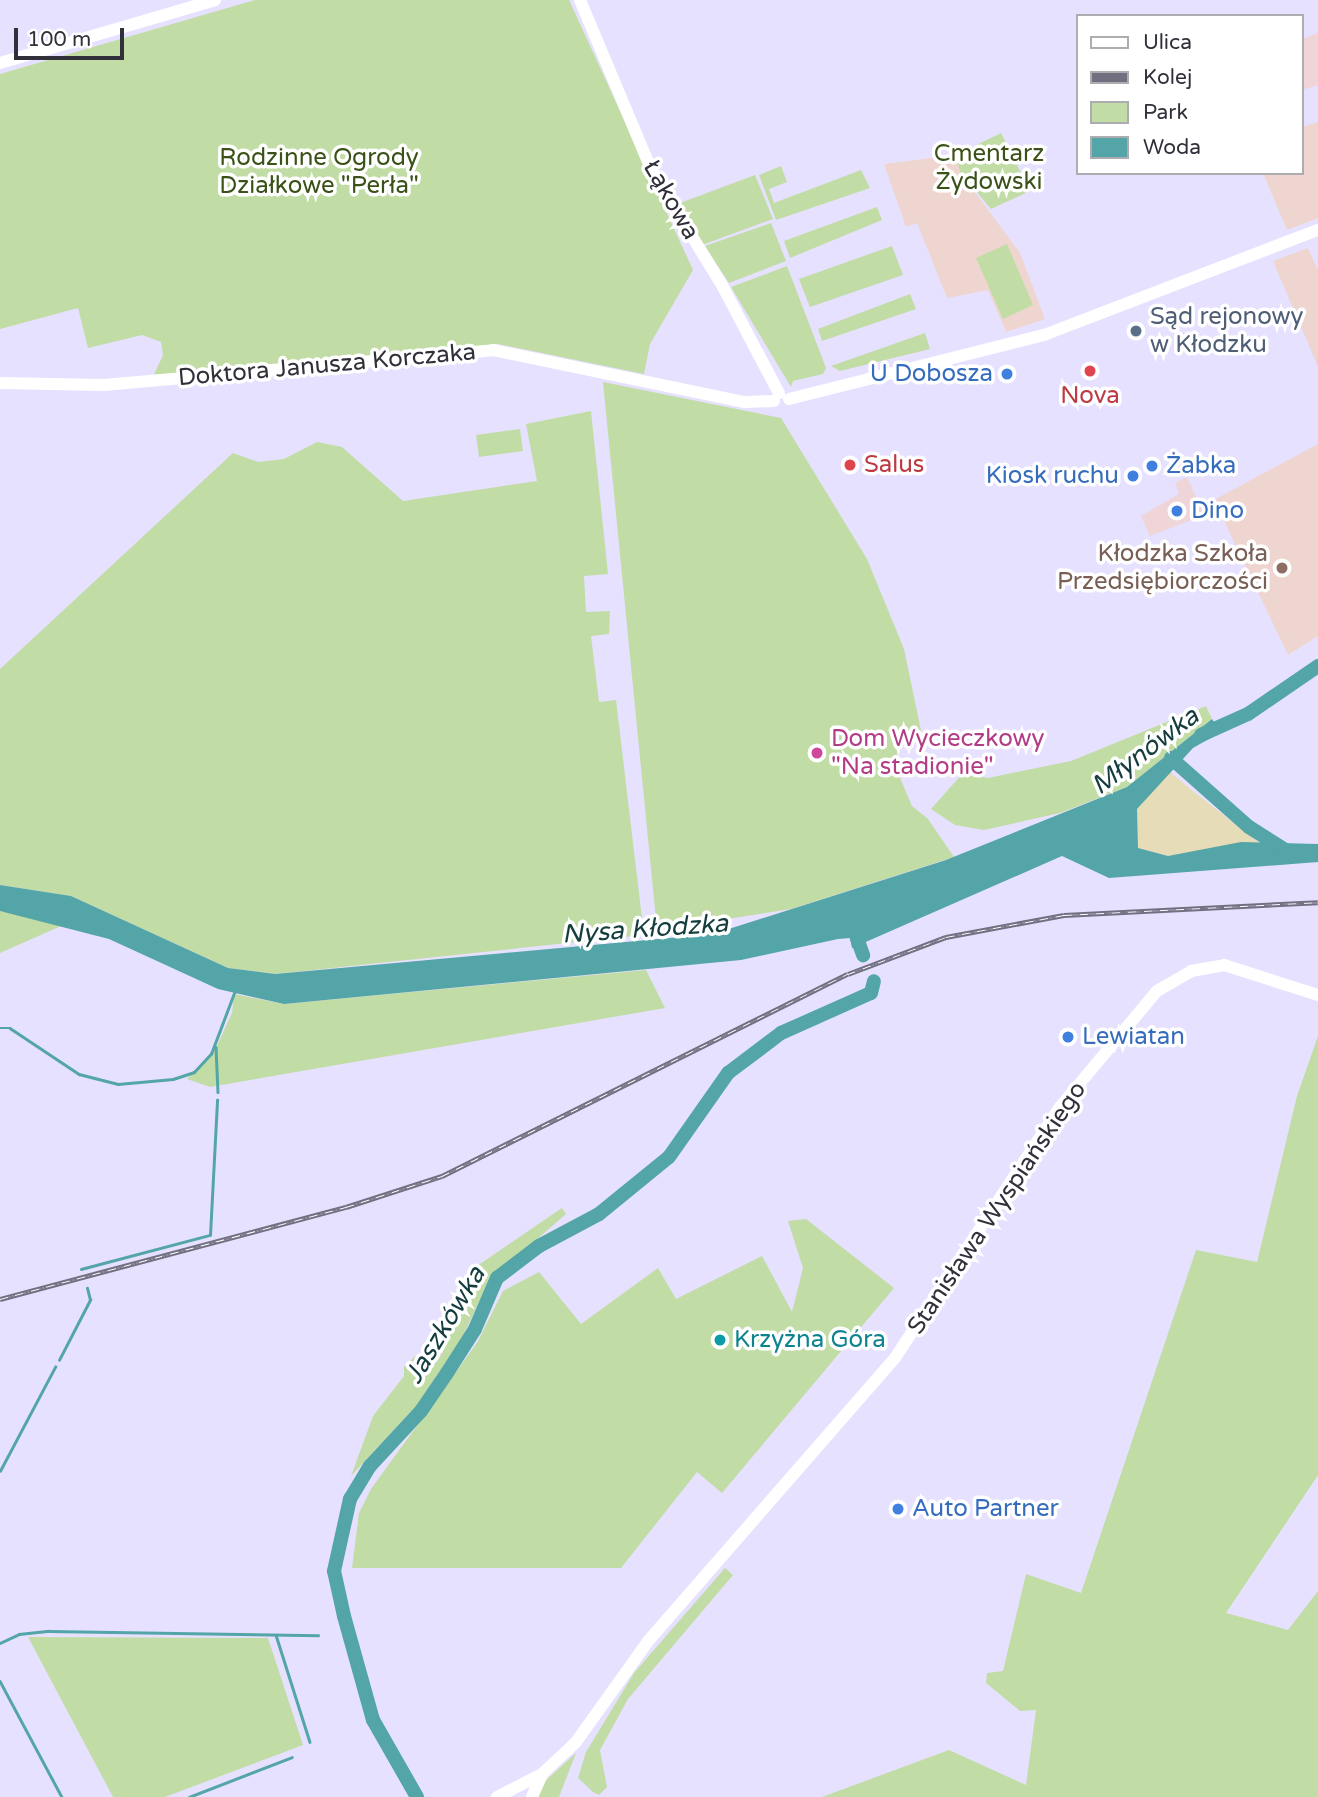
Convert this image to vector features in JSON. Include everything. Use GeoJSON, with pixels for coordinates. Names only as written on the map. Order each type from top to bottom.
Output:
{"type":"FeatureCollection","features":[{"type":"Feature","properties":{"kind":"street"},"geometry":{"type":"LineString","coordinates":[[0,62],[215,0]]}},
{"type":"Feature","properties":{"kind":"street","name":"Łąkowa"},"geometry":{"type":"LineString","coordinates":[[580,0],[652,171],[723,287],[781,398]]}},
{"type":"Feature","properties":{"kind":"street","name":"Doktora Janusza Korczaka"},"geometry":{"type":"LineString","coordinates":[[0,383],[115,385],[493,350],[745,402],[781,398],[1031,339],[1318,230]]}},
{"type":"Feature","properties":{"kind":"street","name":"Stanisława Wyspiańskiego"},"geometry":{"type":"LineString","coordinates":[[497,1797],[519,1794],[587,1730],[644,1646],[895,1358],[1060,1107],[1157,991],[1191,971],[1224,965],[1318,995]]}},
{"type":"Feature","properties":{"kind":"street"},"geometry":{"type":"LineString","coordinates":[[532,1797],[542,1774]]}},
{"type":"Feature","properties":{"kind":"shaded area"},"geometry":{"type":"Polygon","coordinates":[[[1318,33],[1318,85],[1304,89],[1304,38],[1318,33]]]}},
{"type":"Feature","properties":{"kind":"shaded area"},"geometry":{"type":"Polygon","coordinates":[[[1318,122],[1318,218],[1287,230],[1264,175],[1304,175],[1304,126],[1318,122]]]}},
{"type":"Feature","properties":{"kind":"shaded area"},"geometry":{"type":"Polygon","coordinates":[[[956,155],[960,172],[1020,253],[1045,319],[1006,332],[988,290],[947,298],[917,223],[906,227],[884,164],[956,155]]]}},
{"type":"Feature","properties":{"kind":"shaded area"},"geometry":{"type":"Polygon","coordinates":[[[1308,248],[1318,271],[1318,367],[1273,261],[1308,248]]]}},
{"type":"Feature","properties":{"kind":"shaded area","name":"Kłodzka Szkoła Przedsiębiorczości"},"geometry":{"type":"Polygon","coordinates":[[[1318,444],[1318,636],[1288,655],[1214,500],[1318,444]]]}},
{"type":"Feature","properties":{"kind":"shaded area"},"geometry":{"type":"Polygon","coordinates":[[[1187,477],[1204,515],[1150,536],[1141,516],[1179,494],[1175,483],[1187,477]]]}},
{"type":"Feature","properties":{"kind":"green space","name":"Rodzinne Ogrody Działkowe \"Perła\""},"geometry":{"type":"Polygon","coordinates":[[[255,0],[569,0],[693,270],[650,344],[644,374],[498,344],[152,379],[163,355],[161,342],[142,335],[88,348],[78,308],[0,329],[0,74],[255,0]]]}},
{"type":"Feature","properties":{"kind":"green space","name":"Cmentarz Żydowski"},"geometry":{"type":"Polygon","coordinates":[[[1001,133],[1030,191],[991,209],[960,172],[956,155],[1001,133]]]}},
{"type":"Feature","properties":{"kind":"green space"},"geometry":{"type":"Polygon","coordinates":[[[781,166],[787,182],[769,189],[774,203],[861,170],[870,188],[776,220],[759,175],[781,166]]]}},
{"type":"Feature","properties":{"kind":"green space"},"geometry":{"type":"Polygon","coordinates":[[[755,175],[773,219],[702,245],[680,203],[755,175]]]}},
{"type":"Feature","properties":{"kind":"green space"},"geometry":{"type":"Polygon","coordinates":[[[877,207],[882,220],[790,258],[784,241],[877,207]]]}},
{"type":"Feature","properties":{"kind":"green space"},"geometry":{"type":"Polygon","coordinates":[[[771,223],[786,261],[729,283],[705,246],[771,223]]]}},
{"type":"Feature","properties":{"kind":"green space"},"geometry":{"type":"Polygon","coordinates":[[[1007,244],[1033,305],[1003,319],[976,258],[1007,244]]]}},
{"type":"Feature","properties":{"kind":"green space"},"geometry":{"type":"Polygon","coordinates":[[[892,246],[903,275],[810,307],[799,279],[892,246]]]}},
{"type":"Feature","properties":{"kind":"green space"},"geometry":{"type":"Polygon","coordinates":[[[787,266],[826,368],[823,374],[793,381],[791,387],[731,287],[787,266]]]}},
{"type":"Feature","properties":{"kind":"green space"},"geometry":{"type":"Polygon","coordinates":[[[910,294],[916,309],[822,341],[818,329],[910,294]]]}},
{"type":"Feature","properties":{"kind":"green space"},"geometry":{"type":"Polygon","coordinates":[[[925,333],[930,349],[840,371],[831,366],[925,333]]]}},
{"type":"Feature","properties":{"kind":"green space"},"geometry":{"type":"Polygon","coordinates":[[[603,382],[781,418],[867,559],[904,649],[923,740],[898,747],[895,766],[912,806],[928,819],[954,857],[791,909],[657,930],[603,382]]]}},
{"type":"Feature","properties":{"kind":"green space"},"geometry":{"type":"Polygon","coordinates":[[[591,411],[608,574],[584,576],[586,612],[610,611],[609,634],[591,636],[599,702],[616,700],[644,935],[275,974],[228,968],[71,896],[0,885],[0,669],[233,453],[258,462],[284,459],[317,442],[342,447],[403,501],[537,481],[526,424],[591,411]]]}},
{"type":"Feature","properties":{"kind":"green space"},"geometry":{"type":"Polygon","coordinates":[[[520,429],[523,451],[479,457],[476,435],[520,429]]]}},
{"type":"Feature","properties":{"kind":"green space"},"geometry":{"type":"Polygon","coordinates":[[[1206,706],[1212,719],[1127,787],[1060,813],[984,830],[955,825],[931,809],[963,773],[988,778],[1071,761],[1206,706]]]}},
{"type":"Feature","properties":{"kind":"green space"},"geometry":{"type":"Polygon","coordinates":[[[0,911],[25,916],[61,926],[0,953],[0,911]]]}},
{"type":"Feature","properties":{"kind":"green space"},"geometry":{"type":"Polygon","coordinates":[[[646,970],[665,1008],[210,1087],[187,1079],[215,1050],[232,1013],[234,994],[284,1004],[646,970]]]}},
{"type":"Feature","properties":{"kind":"green space"},"geometry":{"type":"Polygon","coordinates":[[[1318,1036],[1318,1475],[1226,1613],[1288,1630],[1318,1591],[1318,1797],[822,1797],[949,1750],[1026,1785],[1036,1710],[1020,1711],[986,1683],[987,1673],[1003,1671],[1026,1574],[1081,1593],[1196,1250],[1257,1262],[1297,1096],[1318,1036]]]}},
{"type":"Feature","properties":{"kind":"green space"},"geometry":{"type":"Polygon","coordinates":[[[562,1208],[566,1214],[490,1280],[452,1358],[419,1403],[351,1476],[373,1416],[404,1376],[404,1367],[415,1356],[433,1367],[443,1352],[442,1334],[456,1295],[474,1268],[562,1208]]]}},
{"type":"Feature","properties":{"kind":"green space"},"geometry":{"type":"Polygon","coordinates":[[[806,1219],[894,1288],[722,1493],[697,1472],[621,1568],[352,1568],[359,1513],[371,1489],[477,1343],[503,1291],[539,1272],[581,1324],[658,1268],[676,1299],[762,1256],[792,1312],[803,1268],[788,1221],[806,1219]]]}},
{"type":"Feature","properties":{"kind":"green space"},"geometry":{"type":"Polygon","coordinates":[[[725,1568],[733,1575],[628,1699],[600,1750],[607,1787],[599,1795],[593,1792],[578,1778],[586,1752],[634,1673],[725,1568]]]}},
{"type":"Feature","properties":{"kind":"green space"},"geometry":{"type":"Polygon","coordinates":[[[28,1637],[268,1638],[303,1745],[165,1797],[113,1797],[28,1637]]]}},
{"type":"Feature","properties":{"kind":"green space"},"geometry":{"type":"Polygon","coordinates":[[[576,1753],[559,1797],[536,1797],[544,1782],[576,1753]]]}},
{"type":"Feature","properties":{"kind":"sand"},"geometry":{"type":"Polygon","coordinates":[[[1169,771],[1259,843],[1168,856],[1138,848],[1137,809],[1169,771]]]}},
{"type":"Feature","properties":{"kind":"water"},"geometry":{"type":"Polygon","coordinates":[[[1212,719],[1221,732],[1193,748],[1137,809],[1138,848],[1168,856],[1241,842],[1318,844],[1318,862],[1109,878],[1062,856],[852,948],[850,938],[838,939],[741,960],[284,1004],[218,989],[109,939],[0,911],[0,885],[71,896],[228,968],[275,974],[713,934],[946,860],[1127,787],[1212,719]]]}},
{"type":"Feature","properties":{"kind":"waterway","name":"Młynówka"},"geometry":{"type":"LineString","coordinates":[[1201,735],[1248,714],[1318,666]]}},
{"type":"Feature","properties":{"kind":"waterway","name":"Nysa Kłodzka"},"geometry":{"type":"LineString","coordinates":[[1171,758],[1249,827],[1290,853]]}},
{"type":"Feature","properties":{"kind":"waterway","name":"Jaszkówka"},"geometry":{"type":"LineString","coordinates":[[854,930],[863,955]]}},
{"type":"Feature","properties":{"kind":"waterway","name":"Jaszkówka"},"geometry":{"type":"LineString","coordinates":[[417,1797],[373,1720],[344,1616],[334,1571],[350,1499],[370,1466],[421,1411],[447,1373],[475,1329],[497,1278],[539,1246],[599,1214],[669,1157],[728,1073],[781,1033],[871,993],[874,981]]}},
{"type":"Feature","properties":{"kind":"waterway"},"geometry":{"type":"LineString","coordinates":[[0,1028],[10,1028],[79,1074],[118,1084],[173,1079],[194,1072],[211,1054],[234,993]]}},
{"type":"Feature","properties":{"kind":"waterway"},"geometry":{"type":"LineString","coordinates":[[216,1047],[218,1092]]}},
{"type":"Feature","properties":{"kind":"waterway"},"geometry":{"type":"LineString","coordinates":[[81,1269],[210,1235],[217,1100]]}},
{"type":"Feature","properties":{"kind":"waterway"},"geometry":{"type":"LineString","coordinates":[[59,1360],[90,1300],[87,1288]]}},
{"type":"Feature","properties":{"kind":"waterway"},"geometry":{"type":"LineString","coordinates":[[0,1471],[55,1367]]}},
{"type":"Feature","properties":{"kind":"waterway"},"geometry":{"type":"LineString","coordinates":[[0,1643],[19,1634],[49,1631],[318,1635]]}},
{"type":"Feature","properties":{"kind":"waterway"},"geometry":{"type":"LineString","coordinates":[[276,1635],[310,1742]]}},
{"type":"Feature","properties":{"kind":"waterway"},"geometry":{"type":"LineString","coordinates":[[0,1681],[62,1797]]}},
{"type":"Feature","properties":{"kind":"waterway"},"geometry":{"type":"LineString","coordinates":[[189,1797],[292,1757]]}},
{"type":"Feature","properties":{"kind":"railway"},"geometry":{"type":"LineString","coordinates":[[0,1299],[346,1207],[442,1176],[848,974],[946,937],[1064,915],[1318,902]]}},
{"type":"Feature","properties":{"kind":"place","name":"Sąd rejonowy w Kłodzku"},"geometry":{"type":"Point","coordinates":[1136,331]}},
{"type":"Feature","properties":{"kind":"place","name":"Nova"},"geometry":{"type":"Point","coordinates":[1090,371]}},
{"type":"Feature","properties":{"kind":"place","name":"U Dobosza"},"geometry":{"type":"Point","coordinates":[1007,374]}},
{"type":"Feature","properties":{"kind":"place","name":"Salus"},"geometry":{"type":"Point","coordinates":[850,465]}},
{"type":"Feature","properties":{"kind":"place","name":"Żabka"},"geometry":{"type":"Point","coordinates":[1152,466]}},
{"type":"Feature","properties":{"kind":"place","name":"Kiosk ruchu"},"geometry":{"type":"Point","coordinates":[1133,476]}},
{"type":"Feature","properties":{"kind":"place","name":"Dino"},"geometry":{"type":"Point","coordinates":[1177,511]}},
{"type":"Feature","properties":{"kind":"place","name":"Kłodzka Szkoła Przedsiębiorczości"},"geometry":{"type":"Point","coordinates":[1282,568]}},
{"type":"Feature","properties":{"kind":"place","name":"Dom Wycieczkowy \"Na stadionie\""},"geometry":{"type":"Point","coordinates":[817,753]}},
{"type":"Feature","properties":{"kind":"place","name":"Lewiatan"},"geometry":{"type":"Point","coordinates":[1068,1037]}},
{"type":"Feature","properties":{"kind":"place","name":"Krzyżna Góra"},"geometry":{"type":"Point","coordinates":[720,1340]}},
{"type":"Feature","properties":{"kind":"place","name":"Auto Partner"},"geometry":{"type":"Point","coordinates":[898,1509]}}]}
